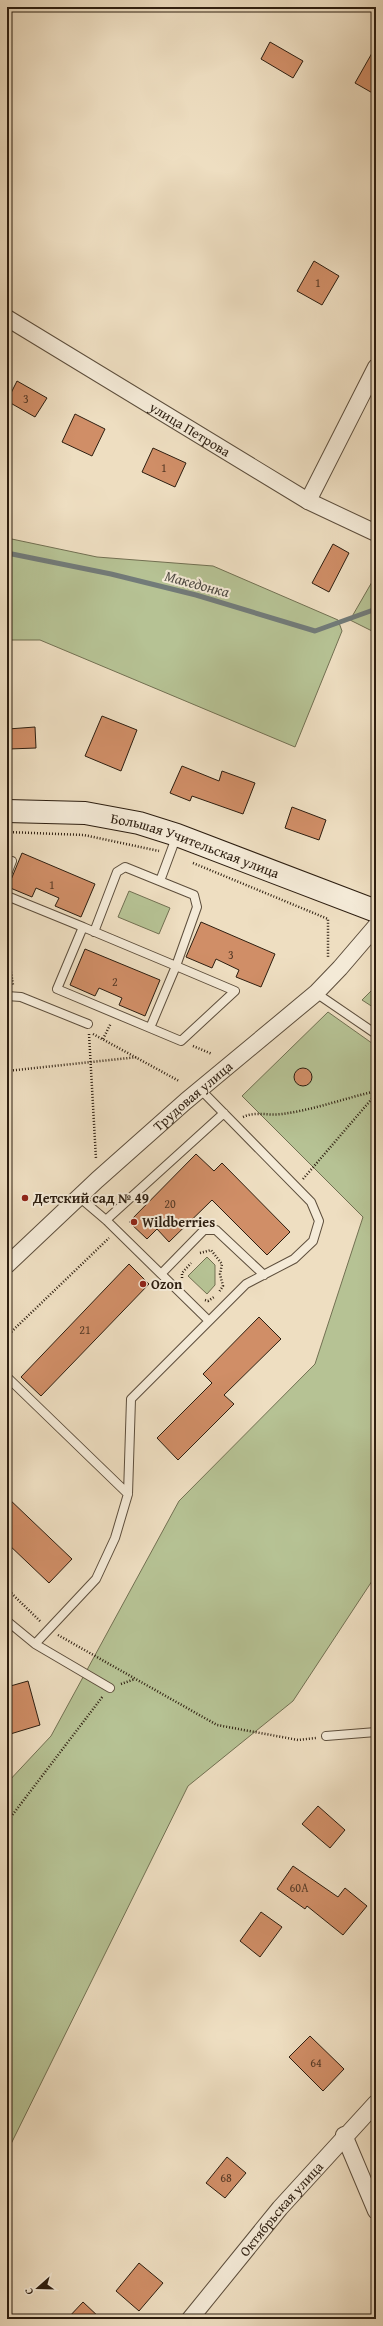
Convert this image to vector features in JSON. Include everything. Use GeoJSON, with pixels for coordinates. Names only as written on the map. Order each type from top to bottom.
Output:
{"type":"FeatureCollection","features":[{"type":"Feature","properties":{"kind":"main road","name":"Большая Учительская улица"},"geometry":{"type":"LineString","coordinates":[[7,811],[85,813],[139,823],[174,844],[376,911]]}},
{"type":"Feature","properties":{"kind":"street","name":"улица Петрова"},"geometry":{"type":"LineString","coordinates":[[7,318],[308,501],[376,533]]}},
{"type":"Feature","properties":{"kind":"street"},"geometry":{"type":"LineString","coordinates":[[308,501],[376,367]]}},
{"type":"Feature","properties":{"kind":"street","name":"Трудовая улица"},"geometry":{"type":"LineString","coordinates":[[7,1265],[97,1180],[200,1089],[316,993],[340,968],[376,926]]}},
{"type":"Feature","properties":{"kind":"street","name":"Октябрьская улица"},"geometry":{"type":"LineString","coordinates":[[190,2319],[280,2208],[344,2135],[376,2103]]}},
{"type":"Feature","properties":{"kind":"street"},"geometry":{"type":"LineString","coordinates":[[344,2135],[376,2211]]}},
{"type":"Feature","properties":{"kind":"lane"},"geometry":{"type":"LineString","coordinates":[[160,881],[174,844]]}},
{"type":"Feature","properties":{"kind":"lane"},"geometry":{"type":"LineString","coordinates":[[7,874],[12,861]]}},
{"type":"Feature","properties":{"kind":"lane"},"geometry":{"type":"LineString","coordinates":[[94,932],[117,872],[125,867],[194,895],[197,907],[176,966],[150,1028]]}},
{"type":"Feature","properties":{"kind":"lane"},"geometry":{"type":"LineString","coordinates":[[7,896],[83,927],[235,991],[181,1041],[57,989],[83,927]]}},
{"type":"Feature","properties":{"kind":"lane"},"geometry":{"type":"LineString","coordinates":[[316,993],[376,1034]]}},
{"type":"Feature","properties":{"kind":"lane"},"geometry":{"type":"LineString","coordinates":[[11,996],[88,1024]]}},
{"type":"Feature","properties":{"kind":"lane"},"geometry":{"type":"LineString","coordinates":[[35,1644],[96,1579],[115,1538],[128,1494],[131,1399],[246,1284],[294,1259],[313,1241],[319,1221],[311,1202],[200,1089]]}},
{"type":"Feature","properties":{"kind":"lane"},"geometry":{"type":"LineString","coordinates":[[106,1220],[224,1113]]}},
{"type":"Feature","properties":{"kind":"lane"},"geometry":{"type":"LineString","coordinates":[[79,1197],[106,1220],[209,1321]]}},
{"type":"Feature","properties":{"kind":"lane"},"geometry":{"type":"LineString","coordinates":[[161,1274],[204,1230],[216,1230],[264,1275]]}},
{"type":"Feature","properties":{"kind":"lane"},"geometry":{"type":"LineString","coordinates":[[7,1377],[128,1494]]}},
{"type":"Feature","properties":{"kind":"lane"},"geometry":{"type":"LineString","coordinates":[[7,1621],[35,1644],[110,1688]]}},
{"type":"Feature","properties":{"kind":"lane"},"geometry":{"type":"LineString","coordinates":[[326,1736],[376,1732]]}},
{"type":"Feature","properties":{"kind":"path"},"geometry":{"type":"LineString","coordinates":[[7,832],[84,835],[174,844],[328,919],[328,960]]}},
{"type":"Feature","properties":{"kind":"path"},"geometry":{"type":"LineString","coordinates":[[7,948],[11,996]]}},
{"type":"Feature","properties":{"kind":"path"},"geometry":{"type":"LineString","coordinates":[[103,1039],[109,1025]]}},
{"type":"Feature","properties":{"kind":"path"},"geometry":{"type":"LineString","coordinates":[[97,1180],[92,1062],[89,1032],[138,1057],[179,1081]]}},
{"type":"Feature","properties":{"kind":"path"},"geometry":{"type":"LineString","coordinates":[[181,1041],[212,1054]]}},
{"type":"Feature","properties":{"kind":"path"},"geometry":{"type":"LineString","coordinates":[[7,1071],[138,1057]]}},
{"type":"Feature","properties":{"kind":"path"},"geometry":{"type":"LineString","coordinates":[[233,1122],[251,1113],[280,1115],[308,1110],[329,1102],[376,1092]]}},
{"type":"Feature","properties":{"kind":"path"},"geometry":{"type":"LineString","coordinates":[[296,1187],[376,1092]]}},
{"type":"Feature","properties":{"kind":"path"},"geometry":{"type":"LineString","coordinates":[[7,1336],[116,1231]]}},
{"type":"Feature","properties":{"kind":"path"},"geometry":{"type":"LineString","coordinates":[[196,1257],[200,1253],[211,1250],[222,1264],[220,1274],[223,1286],[213,1298],[208,1301],[203,1299]]}},
{"type":"Feature","properties":{"kind":"path"},"geometry":{"type":"LineString","coordinates":[[180,1293],[189,1284],[181,1278],[182,1273],[192,1261]]}},
{"type":"Feature","properties":{"kind":"path"},"geometry":{"type":"LineString","coordinates":[[7,1590],[49,1629],[217,1725],[298,1740],[326,1736]]}},
{"type":"Feature","properties":{"kind":"path"},"geometry":{"type":"LineString","coordinates":[[7,1822],[110,1688],[136,1679]]}},
{"type":"Feature","properties":{"kind":"green space"},"geometry":{"type":"Polygon","coordinates":[[[7,538],[97,557],[213,566],[338,620],[342,631],[295,747],[40,640],[7,640],[7,538]]]}},
{"type":"Feature","properties":{"kind":"green space"},"geometry":{"type":"Polygon","coordinates":[[[376,575],[376,633],[350,620],[376,575]]]}},
{"type":"Feature","properties":{"kind":"green space"},"geometry":{"type":"Polygon","coordinates":[[[129,891],[170,908],[159,934],[118,917],[129,891]]]}},
{"type":"Feature","properties":{"kind":"green space"},"geometry":{"type":"Polygon","coordinates":[[[376,986],[376,1009],[362,1000],[376,986]]]}},
{"type":"Feature","properties":{"kind":"green space"},"geometry":{"type":"Polygon","coordinates":[[[328,1012],[376,1046],[376,1575],[293,1701],[188,1786],[7,2152],[7,1783],[51,1736],[179,1501],[315,1364],[363,1217],[242,1096],[328,1012]]]}},
{"type":"Feature","properties":{"kind":"green space"},"geometry":{"type":"Polygon","coordinates":[[[207,1257],[215,1265],[215,1285],[207,1294],[188,1276],[207,1257]]]}},
{"type":"Feature","properties":{"kind":"building"},"geometry":{"type":"Polygon","coordinates":[[[270,42],[303,61],[293,78],[261,59],[270,42]]]}},
{"type":"Feature","properties":{"kind":"building"},"geometry":{"type":"Polygon","coordinates":[[[376,46],[376,95],[355,83],[376,46]]]}},
{"type":"Feature","properties":{"kind":"building"},"geometry":{"type":"Polygon","coordinates":[[[314,261],[339,276],[322,305],[297,291],[314,261]]]}},
{"type":"Feature","properties":{"kind":"building"},"geometry":{"type":"Polygon","coordinates":[[[17,381],[47,398],[35,417],[7,401],[17,381]]]}},
{"type":"Feature","properties":{"kind":"building"},"geometry":{"type":"Polygon","coordinates":[[[75,414],[105,429],[92,456],[62,442],[75,414]]]}},
{"type":"Feature","properties":{"kind":"building"},"geometry":{"type":"Polygon","coordinates":[[[153,448],[186,463],[175,487],[142,472],[153,448]]]}},
{"type":"Feature","properties":{"kind":"building"},"geometry":{"type":"Polygon","coordinates":[[[333,544],[349,553],[329,592],[312,583],[333,544]]]}},
{"type":"Feature","properties":{"kind":"building"},"geometry":{"type":"Polygon","coordinates":[[[102,716],[137,730],[121,771],[85,756],[102,716]]]}},
{"type":"Feature","properties":{"kind":"building"},"geometry":{"type":"Polygon","coordinates":[[[35,727],[36,748],[9,749],[8,729],[35,727]]]}},
{"type":"Feature","properties":{"kind":"building"},"geometry":{"type":"Polygon","coordinates":[[[182,766],[219,781],[222,771],[255,783],[243,814],[192,796],[190,801],[170,793],[182,766]]]}},
{"type":"Feature","properties":{"kind":"building"},"geometry":{"type":"Polygon","coordinates":[[[292,807],[326,820],[319,840],[285,828],[292,807]]]}},
{"type":"Feature","properties":{"kind":"building"},"geometry":{"type":"Polygon","coordinates":[[[22,853],[95,884],[81,917],[55,906],[59,898],[36,888],[32,897],[8,887],[22,853]]]}},
{"type":"Feature","properties":{"kind":"building"},"geometry":{"type":"Polygon","coordinates":[[[201,922],[275,954],[261,987],[236,977],[239,970],[216,959],[212,968],[186,957],[201,922]]]}},
{"type":"Feature","properties":{"kind":"building"},"geometry":{"type":"Polygon","coordinates":[[[85,949],[160,980],[145,1016],[119,1005],[122,998],[99,988],[95,996],[70,985],[85,949]]]}},
{"type":"Feature","properties":{"kind":"building"},"geometry":{"type":"Polygon","coordinates":[[[299,1068],[307,1068],[312,1073],[310,1084],[307,1086],[299,1086],[294,1081],[294,1073],[299,1068]]]}},
{"type":"Feature","properties":{"kind":"building"},"geometry":{"type":"Polygon","coordinates":[[[196,1154],[214,1171],[222,1163],[290,1232],[267,1255],[212,1200],[169,1242],[157,1229],[147,1239],[129,1222],[196,1154]]]}},
{"type":"Feature","properties":{"kind":"building"},"geometry":{"type":"Polygon","coordinates":[[[129,1264],[149,1284],[41,1396],[21,1377],[129,1264]]]}},
{"type":"Feature","properties":{"kind":"building"},"geometry":{"type":"Polygon","coordinates":[[[259,1317],[281,1339],[224,1395],[234,1404],[178,1460],[157,1438],[212,1383],[203,1374],[259,1317]]]}},
{"type":"Feature","properties":{"kind":"building"},"geometry":{"type":"Polygon","coordinates":[[[7,1497],[72,1559],[49,1583],[7,1543],[7,1497]]]}},
{"type":"Feature","properties":{"kind":"building"},"geometry":{"type":"Polygon","coordinates":[[[28,1681],[40,1725],[7,1735],[7,1687],[28,1681]]]}},
{"type":"Feature","properties":{"kind":"building"},"geometry":{"type":"Polygon","coordinates":[[[318,1806],[345,1830],[330,1848],[302,1824],[318,1806]]]}},
{"type":"Feature","properties":{"kind":"building"},"geometry":{"type":"Polygon","coordinates":[[[293,1866],[338,1897],[345,1888],[367,1906],[343,1935],[307,1906],[305,1909],[277,1889],[293,1866]]]}},
{"type":"Feature","properties":{"kind":"building"},"geometry":{"type":"Polygon","coordinates":[[[261,1912],[282,1927],[260,1957],[240,1941],[261,1912]]]}},
{"type":"Feature","properties":{"kind":"building"},"geometry":{"type":"Polygon","coordinates":[[[310,2036],[344,2069],[323,2091],[289,2057],[310,2036]]]}},
{"type":"Feature","properties":{"kind":"building"},"geometry":{"type":"Polygon","coordinates":[[[227,2157],[246,2173],[225,2198],[206,2183],[227,2157]]]}},
{"type":"Feature","properties":{"kind":"building"},"geometry":{"type":"Polygon","coordinates":[[[139,2263],[163,2283],[139,2311],[116,2291],[139,2263]]]}},
{"type":"Feature","properties":{"kind":"building"},"geometry":{"type":"Polygon","coordinates":[[[83,2302],[101,2319],[67,2319],[83,2302]]]}},
{"type":"Feature","properties":{"kind":"waterway","name":"Македонка"},"geometry":{"type":"LineString","coordinates":[[7,553],[111,574],[196,595],[315,631],[376,609]]}},
{"type":"Feature","properties":{"kind":"place","name":"Детский сад № 49"},"geometry":{"type":"Point","coordinates":[25,1198]}},
{"type":"Feature","properties":{"kind":"place","name":"Wildberries"},"geometry":{"type":"Point","coordinates":[134,1222]}},
{"type":"Feature","properties":{"kind":"place","name":"Ozon"},"geometry":{"type":"Point","coordinates":[143,1284]}}]}
